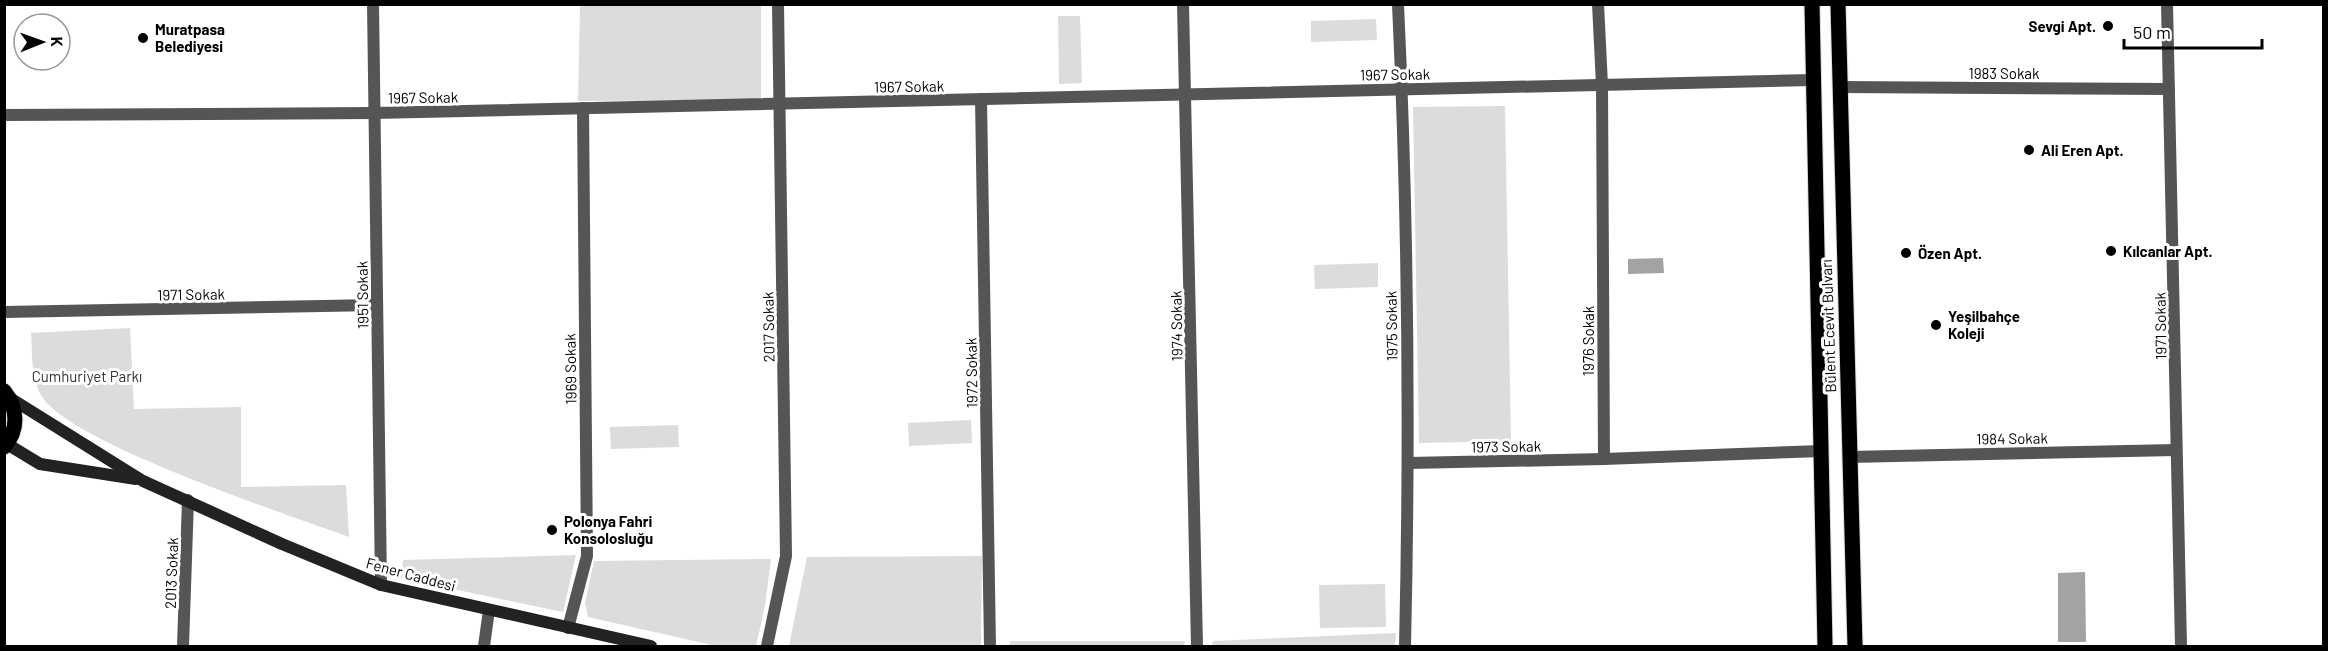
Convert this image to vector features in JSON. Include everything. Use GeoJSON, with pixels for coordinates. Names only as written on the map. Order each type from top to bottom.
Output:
{"type":"FeatureCollection","features":[{"type":"Feature","properties":{"kind":"main road","name":"Bülent Ecevit Bulvarı"},"geometry":{"type":"LineString","coordinates":[[1812,4],[1825,646]]}},
{"type":"Feature","properties":{"kind":"main road","name":"Bülent Ecevit Bulvarı"},"geometry":{"type":"LineString","coordinates":[[1838,4],[1855,646]]}},
{"type":"Feature","properties":{"kind":"main road"},"geometry":{"type":"LineString","coordinates":[[6,446],[16,421],[7,394]]}},
{"type":"Feature","properties":{"kind":"street","name":"1951 Sokak"},"geometry":{"type":"LineString","coordinates":[[373,4],[381,585]]}},
{"type":"Feature","properties":{"kind":"street","name":"2017 Sokak"},"geometry":{"type":"LineString","coordinates":[[767,646],[786,556],[778,4]]}},
{"type":"Feature","properties":{"kind":"street","name":"1974 Sokak"},"geometry":{"type":"LineString","coordinates":[[1183,4],[1197,646]]}},
{"type":"Feature","properties":{"kind":"street","name":"1975 Sokak"},"geometry":{"type":"LineString","coordinates":[[1398,4],[1402,89],[1409,463],[1405,646]]}},
{"type":"Feature","properties":{"kind":"street","name":"1976 Sokak"},"geometry":{"type":"LineString","coordinates":[[1598,4],[1602,85],[1604,459]]}},
{"type":"Feature","properties":{"kind":"street","name":"1971 Sokak"},"geometry":{"type":"LineString","coordinates":[[2167,4],[2181,646]]}},
{"type":"Feature","properties":{"kind":"street","name":"1967 Sokak"},"geometry":{"type":"LineString","coordinates":[[4,115],[374,113],[1813,80]]}},
{"type":"Feature","properties":{"kind":"street","name":"1983 Sokak"},"geometry":{"type":"LineString","coordinates":[[1839,87],[2169,89]]}},
{"type":"Feature","properties":{"kind":"street","name":"1972 Sokak"},"geometry":{"type":"LineString","coordinates":[[981,99],[990,646]]}},
{"type":"Feature","properties":{"kind":"street","name":"1969 Sokak"},"geometry":{"type":"LineString","coordinates":[[568,628],[587,556],[583,108]]}},
{"type":"Feature","properties":{"kind":"street","name":"1971 Sokak"},"geometry":{"type":"LineString","coordinates":[[4,312],[377,305]]}},
{"type":"Feature","properties":{"kind":"street"},"geometry":{"type":"LineString","coordinates":[[7,394],[143,481]]}},
{"type":"Feature","properties":{"kind":"street"},"geometry":{"type":"LineString","coordinates":[[6,446],[40,464],[143,481]]}},
{"type":"Feature","properties":{"kind":"street","name":"1984 Sokak"},"geometry":{"type":"LineString","coordinates":[[1849,457],[2176,450]]}},
{"type":"Feature","properties":{"kind":"street"},"geometry":{"type":"LineString","coordinates":[[1604,459],[1822,451]]}},
{"type":"Feature","properties":{"kind":"street","name":"1973 Sokak"},"geometry":{"type":"LineString","coordinates":[[1409,463],[1604,459]]}},
{"type":"Feature","properties":{"kind":"street","name":"Fener Caddesi"},"geometry":{"type":"LineString","coordinates":[[143,481],[282,544],[381,585],[651,646]]}},
{"type":"Feature","properties":{"kind":"street","name":"2013 Sokak"},"geometry":{"type":"LineString","coordinates":[[183,646],[188,500]]}},
{"type":"Feature","properties":{"kind":"street"},"geometry":{"type":"LineString","coordinates":[[484,646],[489,610]]}},
{"type":"Feature","properties":{"kind":"green space"},"geometry":{"type":"Polygon","coordinates":[[[580,5],[761,6],[761,100],[578,101],[580,5]]]}},
{"type":"Feature","properties":{"kind":"green space"},"geometry":{"type":"Polygon","coordinates":[[[1058,16],[1080,16],[1082,83],[1059,84],[1058,16]]]}},
{"type":"Feature","properties":{"kind":"green space"},"geometry":{"type":"Polygon","coordinates":[[[1376,19],[1377,40],[1311,42],[1311,21],[1376,19]]]}},
{"type":"Feature","properties":{"kind":"green space"},"geometry":{"type":"Polygon","coordinates":[[[1505,106],[1511,441],[1419,443],[1413,107],[1505,106]]]}},
{"type":"Feature","properties":{"kind":"green space"},"geometry":{"type":"Polygon","coordinates":[[[1378,263],[1378,287],[1315,289],[1314,265],[1378,263]]]}},
{"type":"Feature","properties":{"kind":"green space","name":"Cumhuriyet Parkı"},"geometry":{"type":"Polygon","coordinates":[[[130,328],[134,409],[241,407],[241,487],[346,485],[349,537],[234,495],[138,456],[95,436],[63,416],[43,398],[34,375],[31,333],[130,328]]]}},
{"type":"Feature","properties":{"kind":"green space"},"geometry":{"type":"Polygon","coordinates":[[[971,420],[972,443],[909,446],[908,423],[971,420]]]}},
{"type":"Feature","properties":{"kind":"green space"},"geometry":{"type":"Polygon","coordinates":[[[678,425],[679,447],[611,449],[610,427],[678,425]]]}},
{"type":"Feature","properties":{"kind":"green space"},"geometry":{"type":"Polygon","coordinates":[[[576,555],[563,612],[401,578],[403,560],[576,555]]]}},
{"type":"Feature","properties":{"kind":"green space"},"geometry":{"type":"Polygon","coordinates":[[[982,556],[981,646],[789,646],[807,557],[982,556]]]}},
{"type":"Feature","properties":{"kind":"green space"},"geometry":{"type":"Polygon","coordinates":[[[771,559],[765,606],[756,646],[716,646],[588,617],[585,603],[594,561],[771,559]]]}},
{"type":"Feature","properties":{"kind":"green space"},"geometry":{"type":"Polygon","coordinates":[[[1385,584],[1386,627],[1320,628],[1319,585],[1385,584]]]}},
{"type":"Feature","properties":{"kind":"green space"},"geometry":{"type":"Polygon","coordinates":[[[1396,633],[1395,646],[1212,646],[1213,641],[1396,633]]]}},
{"type":"Feature","properties":{"kind":"green space"},"geometry":{"type":"Polygon","coordinates":[[[1011,641],[1185,641],[1184,646],[1009,646],[1011,641]]]}},
{"type":"Feature","properties":{"kind":"shaded area"},"geometry":{"type":"Polygon","coordinates":[[[1663,258],[1664,273],[1628,274],[1628,259],[1663,258]]]}},
{"type":"Feature","properties":{"kind":"shaded area"},"geometry":{"type":"Polygon","coordinates":[[[2085,572],[2086,642],[2058,642],[2058,573],[2085,572]]]}},
{"type":"Feature","properties":{"kind":"place","name":"Sevgi Apt."},"geometry":{"type":"Point","coordinates":[2108,26]}},
{"type":"Feature","properties":{"kind":"place","name":"Muratpasa Belediyesi"},"geometry":{"type":"Point","coordinates":[143,38]}},
{"type":"Feature","properties":{"kind":"place","name":"Ali Eren Apt."},"geometry":{"type":"Point","coordinates":[2029,150]}},
{"type":"Feature","properties":{"kind":"place","name":"Kılcanlar Apt."},"geometry":{"type":"Point","coordinates":[2111,251]}},
{"type":"Feature","properties":{"kind":"place","name":"Özen Apt."},"geometry":{"type":"Point","coordinates":[1906,253]}},
{"type":"Feature","properties":{"kind":"place","name":"Yeşilbahçe Koleji"},"geometry":{"type":"Point","coordinates":[1936,325]}},
{"type":"Feature","properties":{"kind":"place","name":"Polonya Fahri Konsolosluğu"},"geometry":{"type":"Point","coordinates":[552,530]}}]}
